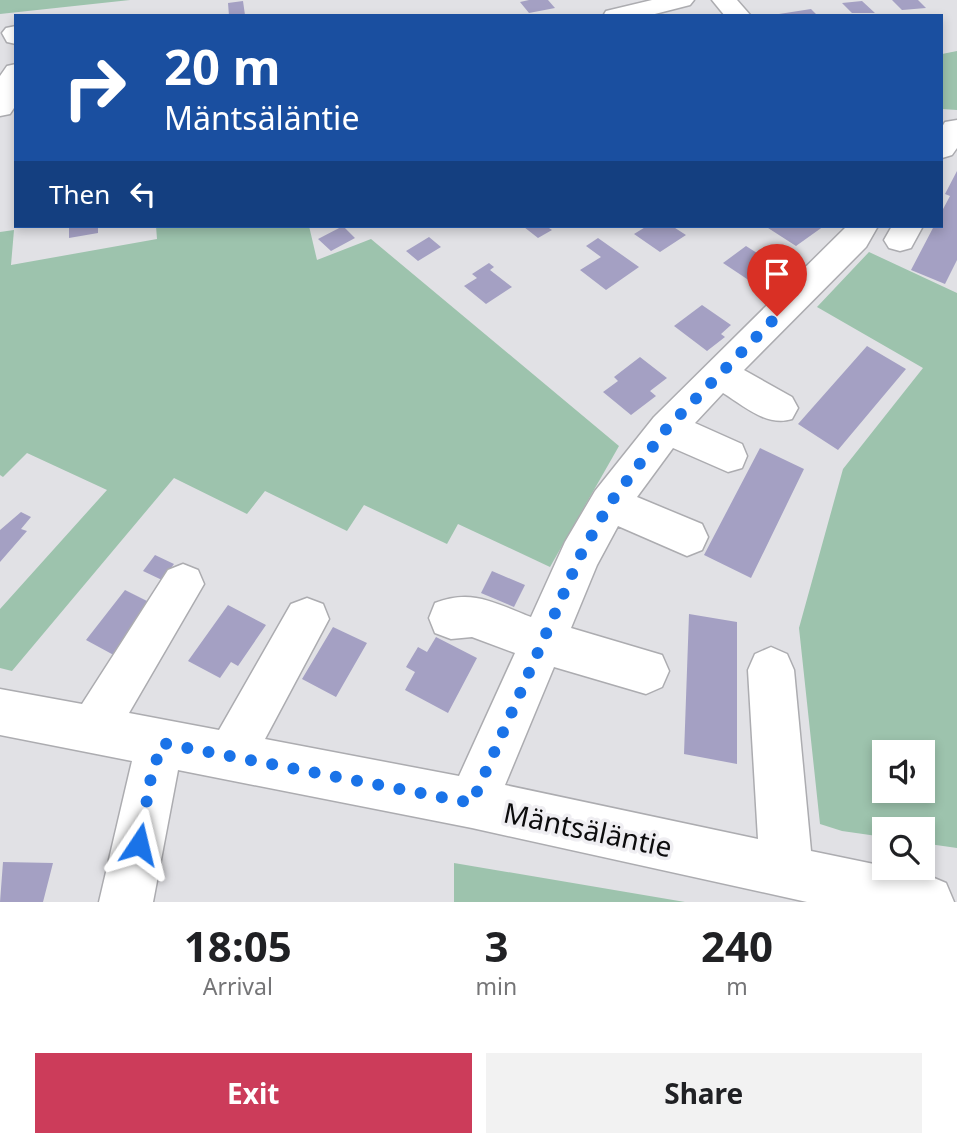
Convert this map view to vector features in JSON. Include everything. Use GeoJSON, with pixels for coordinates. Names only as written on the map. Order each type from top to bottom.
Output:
{"type":"FeatureCollection","features":[{"type":"Feature","properties":{"kind":"street"},"geometry":{"type":"LineString","coordinates":[[623,14],[682,0]]}},
{"type":"Feature","properties":{"kind":"street"},"geometry":{"type":"LineString","coordinates":[[724,0],[737,14]]}},
{"type":"Feature","properties":{"kind":"street"},"geometry":{"type":"LineString","coordinates":[[0,109],[5,88],[14,75]]}},
{"type":"Feature","properties":{"kind":"street"},"geometry":{"type":"LineString","coordinates":[[472,803],[580,556],[610,503],[667,428],[855,239],[861,228]]}},
{"type":"Feature","properties":{"kind":"street"},"geometry":{"type":"LineString","coordinates":[[719,373],[779,408]]}},
{"type":"Feature","properties":{"kind":"street"},"geometry":{"type":"LineString","coordinates":[[667,428],[728,456]]}},
{"type":"Feature","properties":{"kind":"street"},"geometry":{"type":"LineString","coordinates":[[610,503],[687,537]]}},
{"type":"Feature","properties":{"kind":"street"},"geometry":{"type":"LineString","coordinates":[[94,730],[183,584]]}},
{"type":"Feature","properties":{"kind":"street"},"geometry":{"type":"LineString","coordinates":[[451,618],[472,616],[541,642],[646,671]]}},
{"type":"Feature","properties":{"kind":"street"},"geometry":{"type":"LineString","coordinates":[[234,757],[241,734],[307,619]]}},
{"type":"Feature","properties":{"kind":"street"},"geometry":{"type":"LineString","coordinates":[[771,670],[788,872]]}},
{"type":"Feature","properties":{"kind":"street","name":"Mäntsäläntie"},"geometry":{"type":"LineString","coordinates":[[0,712],[472,803],[927,902]]}},
{"type":"Feature","properties":{"kind":"street"},"geometry":{"type":"LineString","coordinates":[[126,902],[151,777],[162,743]]}},
{"type":"Feature","properties":{"kind":"green space"},"geometry":{"type":"Polygon","coordinates":[[[0,0],[130,0],[0,14],[0,0]]]}},
{"type":"Feature","properties":{"kind":"green space"},"geometry":{"type":"Polygon","coordinates":[[[957,51],[957,110],[943,109],[943,54],[957,51]]]}},
{"type":"Feature","properties":{"kind":"green space"},"geometry":{"type":"Polygon","coordinates":[[[156,228],[309,228],[317,260],[371,239],[619,446],[550,567],[458,524],[447,544],[364,505],[347,531],[265,491],[247,514],[174,478],[12,671],[0,668],[0,609],[107,490],[27,453],[3,477],[0,475],[0,232],[14,230],[11,265],[157,239],[156,228]]]}},
{"type":"Feature","properties":{"kind":"green space"},"geometry":{"type":"Polygon","coordinates":[[[869,252],[957,293],[957,848],[935,845],[935,817],[872,817],[872,835],[842,831],[820,824],[799,628],[843,469],[923,368],[817,307],[869,252]]]}},
{"type":"Feature","properties":{"kind":"green space"},"geometry":{"type":"Polygon","coordinates":[[[454,863],[685,902],[454,902],[454,863]]]}},
{"type":"Feature","properties":{"kind":"building"},"geometry":{"type":"Polygon","coordinates":[[[548,0],[555,8],[529,13],[520,2],[548,0]]]}},
{"type":"Feature","properties":{"kind":"building"},"geometry":{"type":"Polygon","coordinates":[[[892,0],[918,0],[926,8],[902,10],[892,0]]]}},
{"type":"Feature","properties":{"kind":"building"},"geometry":{"type":"Polygon","coordinates":[[[243,1],[245,14],[229,14],[228,3],[243,1]]]}},
{"type":"Feature","properties":{"kind":"building"},"geometry":{"type":"Polygon","coordinates":[[[862,1],[875,13],[852,13],[842,3],[862,1]]]}},
{"type":"Feature","properties":{"kind":"building"},"geometry":{"type":"Polygon","coordinates":[[[811,9],[816,14],[779,14],[811,9]]]}},
{"type":"Feature","properties":{"kind":"building"},"geometry":{"type":"Polygon","coordinates":[[[957,171],[957,260],[945,284],[911,270],[933,228],[943,228],[943,209],[950,196],[945,194],[957,171]]]}},
{"type":"Feature","properties":{"kind":"building"},"geometry":{"type":"Polygon","coordinates":[[[69,228],[98,228],[98,233],[69,238],[69,228]]]}},
{"type":"Feature","properties":{"kind":"building"},"geometry":{"type":"Polygon","coordinates":[[[339,228],[345,228],[355,238],[331,251],[318,239],[339,228]]]}},
{"type":"Feature","properties":{"kind":"building"},"geometry":{"type":"Polygon","coordinates":[[[525,228],[552,230],[538,238],[525,228]]]}},
{"type":"Feature","properties":{"kind":"building"},"geometry":{"type":"Polygon","coordinates":[[[644,228],[675,228],[686,235],[660,252],[634,234],[644,228]]]}},
{"type":"Feature","properties":{"kind":"building"},"geometry":{"type":"Polygon","coordinates":[[[768,228],[821,228],[796,246],[768,228]]]}},
{"type":"Feature","properties":{"kind":"building"},"geometry":{"type":"Polygon","coordinates":[[[429,237],[441,247],[418,261],[406,251],[429,237]]]}},
{"type":"Feature","properties":{"kind":"building"},"geometry":{"type":"Polygon","coordinates":[[[598,238],[639,267],[606,290],[580,270],[601,257],[586,246],[598,238]]]}},
{"type":"Feature","properties":{"kind":"building"},"geometry":{"type":"Polygon","coordinates":[[[746,246],[779,267],[756,285],[723,263],[746,246]]]}},
{"type":"Feature","properties":{"kind":"building"},"geometry":{"type":"Polygon","coordinates":[[[489,263],[494,267],[490,270],[512,287],[486,304],[464,286],[477,278],[472,274],[489,263]]]}},
{"type":"Feature","properties":{"kind":"building"},"geometry":{"type":"Polygon","coordinates":[[[702,305],[731,325],[721,334],[725,337],[707,351],[674,326],[702,305]]]}},
{"type":"Feature","properties":{"kind":"building"},"geometry":{"type":"Polygon","coordinates":[[[867,346],[906,369],[838,450],[798,424],[867,346]]]}},
{"type":"Feature","properties":{"kind":"building"},"geometry":{"type":"Polygon","coordinates":[[[640,357],[667,378],[650,391],[656,396],[631,415],[603,392],[618,381],[614,377],[640,357]]]}},
{"type":"Feature","properties":{"kind":"building"},"geometry":{"type":"Polygon","coordinates":[[[760,448],[804,469],[751,578],[704,555],[760,448]]]}},
{"type":"Feature","properties":{"kind":"building"},"geometry":{"type":"Polygon","coordinates":[[[21,512],[31,517],[21,529],[27,531],[0,562],[0,530],[21,512]]]}},
{"type":"Feature","properties":{"kind":"building"},"geometry":{"type":"Polygon","coordinates":[[[155,555],[174,564],[162,580],[143,571],[155,555]]]}},
{"type":"Feature","properties":{"kind":"building"},"geometry":{"type":"Polygon","coordinates":[[[492,571],[525,585],[514,607],[481,593],[492,571]]]}},
{"type":"Feature","properties":{"kind":"building"},"geometry":{"type":"Polygon","coordinates":[[[125,590],[159,607],[121,659],[86,640],[125,590]]]}},
{"type":"Feature","properties":{"kind":"building"},"geometry":{"type":"Polygon","coordinates":[[[228,605],[266,625],[238,666],[231,662],[220,678],[188,661],[228,605]]]}},
{"type":"Feature","properties":{"kind":"building"},"geometry":{"type":"Polygon","coordinates":[[[689,614],[737,622],[737,764],[684,754],[689,614]]]}},
{"type":"Feature","properties":{"kind":"building"},"geometry":{"type":"Polygon","coordinates":[[[333,627],[367,643],[336,697],[302,679],[333,627]]]}},
{"type":"Feature","properties":{"kind":"building"},"geometry":{"type":"Polygon","coordinates":[[[436,637],[477,658],[448,713],[405,690],[415,672],[406,667],[418,647],[427,652],[436,637]]]}},
{"type":"Feature","properties":{"kind":"building"},"geometry":{"type":"Polygon","coordinates":[[[3,862],[53,863],[43,902],[0,902],[3,862]]]}},
{"type":"Feature","properties":{"kind":"route"},"geometry":{"type":"LineString","coordinates":[[139,844],[151,777],[162,743],[472,803],[580,556],[610,503],[667,428],[777,316]]}}]}
